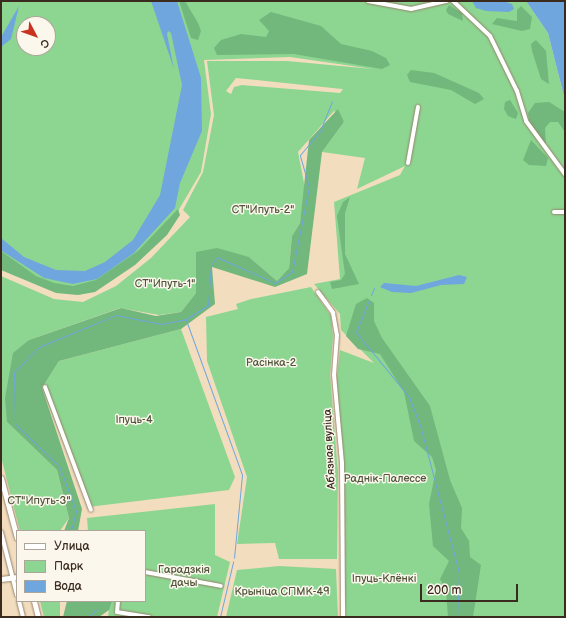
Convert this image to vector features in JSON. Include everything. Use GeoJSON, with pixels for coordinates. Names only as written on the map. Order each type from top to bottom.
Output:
{"type":"FeatureCollection","features":[{"type":"Feature","properties":{"kind":"street"},"geometry":{"type":"LineString","coordinates":[[368,1],[411,9],[447,1]]}},
{"type":"Feature","properties":{"kind":"street"},"geometry":{"type":"LineString","coordinates":[[453,1],[490,36],[517,91],[526,121],[565,174]]}},
{"type":"Feature","properties":{"kind":"street"},"geometry":{"type":"LineString","coordinates":[[408,163],[418,107]]}},
{"type":"Feature","properties":{"kind":"street"},"geometry":{"type":"LineString","coordinates":[[554,212],[565,212]]}},
{"type":"Feature","properties":{"kind":"street","name":"Абʼязная вуліца"},"geometry":{"type":"LineString","coordinates":[[318,292],[333,313],[337,335],[334,376],[342,463],[343,617]]}},
{"type":"Feature","properties":{"kind":"street"},"geometry":{"type":"LineString","coordinates":[[45,387],[91,510]]}},
{"type":"Feature","properties":{"kind":"street"},"geometry":{"type":"LineString","coordinates":[[1,478],[16,534]]}},
{"type":"Feature","properties":{"kind":"street"},"geometry":{"type":"LineString","coordinates":[[1,532],[15,577],[1,579]]}},
{"type":"Feature","properties":{"kind":"street"},"geometry":{"type":"LineString","coordinates":[[146,572],[220,586]]}},
{"type":"Feature","properties":{"kind":"street"},"geometry":{"type":"LineString","coordinates":[[19,602],[23,617]]}},
{"type":"Feature","properties":{"kind":"street"},"geometry":{"type":"LineString","coordinates":[[34,602],[38,617]]}},
{"type":"Feature","properties":{"kind":"street"},"geometry":{"type":"LineString","coordinates":[[118,602],[117,612],[150,617]]}},
{"type":"Feature","properties":{"kind":"green space"},"geometry":{"type":"Polygon","coordinates":[[[1,1],[526,1],[548,33],[565,100],[565,617],[346,617],[337,378],[340,350],[374,363],[341,330],[340,314],[314,284],[340,279],[334,202],[400,175],[405,166],[357,189],[365,158],[322,152],[344,122],[334,111],[298,152],[305,188],[300,223],[292,236],[289,268],[277,281],[249,257],[197,252],[196,293],[181,312],[159,315],[120,308],[29,340],[7,422],[57,470],[69,518],[61,530],[20,530],[1,457],[1,276],[54,299],[83,302],[116,286],[151,258],[190,217],[183,210],[203,172],[214,115],[207,61],[287,61],[373,69],[290,57],[204,60],[211,114],[201,172],[164,235],[102,284],[62,291],[1,265],[1,1]],[[236,78],[226,91],[231,94],[234,87],[242,85],[340,93],[343,89],[236,78]]]}},
{"type":"Feature","properties":{"kind":"green space"},"geometry":{"type":"Polygon","coordinates":[[[179,1],[185,1],[198,23],[201,31],[198,40],[191,38],[179,1]]]}},
{"type":"Feature","properties":{"kind":"green space"},"geometry":{"type":"Polygon","coordinates":[[[449,5],[462,13],[463,21],[448,14],[446,10],[449,5]]]}},
{"type":"Feature","properties":{"kind":"green space"},"geometry":{"type":"Polygon","coordinates":[[[521,6],[532,17],[530,29],[522,31],[492,24],[497,18],[517,21],[517,10],[521,6]]]}},
{"type":"Feature","properties":{"kind":"green space"},"geometry":{"type":"Polygon","coordinates":[[[271,12],[321,26],[341,44],[372,51],[386,58],[390,65],[382,69],[294,54],[217,55],[214,48],[221,40],[241,34],[266,37],[269,31],[259,20],[271,12]]]}},
{"type":"Feature","properties":{"kind":"green space"},"geometry":{"type":"Polygon","coordinates":[[[536,40],[546,51],[549,84],[541,79],[532,51],[531,44],[536,40]]]}},
{"type":"Feature","properties":{"kind":"green space"},"geometry":{"type":"Polygon","coordinates":[[[411,70],[434,73],[479,93],[484,99],[475,104],[451,90],[410,82],[407,75],[411,70]]]}},
{"type":"Feature","properties":{"kind":"green space"},"geometry":{"type":"Polygon","coordinates":[[[510,100],[518,113],[516,119],[508,116],[504,109],[505,102],[510,100]]]}},
{"type":"Feature","properties":{"kind":"green space"},"geometry":{"type":"Polygon","coordinates":[[[549,102],[565,112],[565,132],[558,122],[550,122],[545,128],[546,144],[530,124],[528,113],[535,103],[549,102]]]}},
{"type":"Feature","properties":{"kind":"green space"},"geometry":{"type":"Polygon","coordinates":[[[338,109],[344,122],[322,152],[307,274],[275,287],[212,267],[215,304],[181,329],[59,361],[42,388],[82,509],[78,530],[64,530],[69,518],[57,470],[7,422],[5,398],[13,353],[29,340],[121,308],[156,316],[181,312],[196,293],[196,252],[217,248],[249,257],[277,281],[289,268],[292,236],[300,223],[309,140],[338,109]]]}},
{"type":"Feature","properties":{"kind":"green space"},"geometry":{"type":"Polygon","coordinates":[[[531,140],[548,158],[546,166],[529,165],[523,160],[531,140]]]}},
{"type":"Feature","properties":{"kind":"green space"},"geometry":{"type":"Polygon","coordinates":[[[350,197],[345,213],[345,254],[359,284],[332,289],[330,282],[341,280],[345,274],[337,216],[343,202],[350,197]]]}},
{"type":"Feature","properties":{"kind":"green space"},"geometry":{"type":"Polygon","coordinates":[[[178,209],[180,215],[167,235],[135,265],[95,292],[78,295],[56,293],[1,270],[1,251],[36,276],[54,283],[73,286],[96,280],[138,251],[178,209]]]}},
{"type":"Feature","properties":{"kind":"green space","name":"Расінка-2"},"geometry":{"type":"Polygon","coordinates":[[[311,287],[331,316],[333,336],[330,375],[338,473],[337,559],[279,559],[275,543],[237,544],[247,477],[207,361],[206,317],[238,309],[236,304],[251,299],[311,287]]]}},
{"type":"Feature","properties":{"kind":"green space"},"geometry":{"type":"Polygon","coordinates":[[[367,298],[374,303],[374,321],[382,338],[430,406],[450,480],[462,508],[461,528],[469,541],[470,557],[481,565],[473,617],[448,617],[446,590],[440,579],[449,561],[433,546],[429,504],[436,470],[432,457],[414,441],[404,392],[380,354],[358,349],[346,336],[356,304],[367,298]]]}},
{"type":"Feature","properties":{"kind":"green space","name":"Іпуць-4"},"geometry":{"type":"Polygon","coordinates":[[[181,329],[235,477],[229,490],[88,507],[42,388],[59,361],[181,329]]]}},
{"type":"Feature","properties":{"kind":"green space","name":"Гарадзкія дачы"},"geometry":{"type":"Polygon","coordinates":[[[215,504],[215,555],[230,562],[217,617],[108,617],[110,602],[146,602],[146,530],[88,530],[87,518],[215,504]]]}},
{"type":"Feature","properties":{"kind":"green space","name":"Крыніца СПМК-49"},"geometry":{"type":"Polygon","coordinates":[[[279,566],[336,569],[338,617],[226,617],[237,570],[279,566]]]}},
{"type":"Feature","properties":{"kind":"green space"},"geometry":{"type":"Polygon","coordinates":[[[40,602],[60,602],[60,617],[44,617],[40,602]]]}},
{"type":"Feature","properties":{"kind":"green space"},"geometry":{"type":"Polygon","coordinates":[[[67,602],[112,602],[109,610],[99,617],[63,617],[67,602]]]}},
{"type":"Feature","properties":{"kind":"water"},"geometry":{"type":"Polygon","coordinates":[[[151,1],[177,1],[201,78],[202,131],[180,183],[175,208],[134,253],[97,279],[73,284],[44,278],[2,251],[1,238],[24,257],[56,270],[85,271],[105,262],[133,240],[160,195],[182,85],[171,33],[168,31],[167,34],[174,69],[151,1]]]}},
{"type":"Feature","properties":{"kind":"water"},"geometry":{"type":"Polygon","coordinates":[[[472,1],[503,1],[512,4],[514,9],[509,12],[486,11],[476,8],[472,1]]]}},
{"type":"Feature","properties":{"kind":"water"},"geometry":{"type":"Polygon","coordinates":[[[526,1],[565,1],[565,100],[548,33],[526,1]]]}},
{"type":"Feature","properties":{"kind":"water"},"geometry":{"type":"Polygon","coordinates":[[[19,6],[11,39],[1,47],[1,37],[19,6]]]}},
{"type":"Feature","properties":{"kind":"water"},"geometry":{"type":"Polygon","coordinates":[[[459,275],[467,277],[464,284],[441,285],[411,293],[392,292],[380,287],[384,283],[416,286],[459,275]]]}},
{"type":"Feature","properties":{"kind":"waterway"},"geometry":{"type":"LineString","coordinates":[[71,530],[76,511],[59,466],[15,424],[14,372],[39,347],[116,315],[161,324],[186,319],[208,305],[211,265],[217,257],[275,283],[292,272],[309,187],[300,155],[320,131],[332,101]]}},
{"type":"Feature","properties":{"kind":"waterway"},"geometry":{"type":"LineString","coordinates":[[371,295],[374,288]]}},
{"type":"Feature","properties":{"kind":"waterway"},"geometry":{"type":"LineString","coordinates":[[369,300],[356,332],[409,397],[421,429],[459,573],[457,617]]}},
{"type":"Feature","properties":{"kind":"waterway"},"geometry":{"type":"LineString","coordinates":[[186,320],[242,475],[234,558]]}},
{"type":"Feature","properties":{"kind":"waterway"},"geometry":{"type":"LineString","coordinates":[[220,617],[233,562]]}},
{"type":"Feature","properties":{"kind":"waterway"},"geometry":{"type":"LineString","coordinates":[[88,617],[97,609],[97,602]]}},
{"type":"Feature","properties":{"kind":"park label","name":"СТ\"Ипуть-2\""},"geometry":{"type":"Point","coordinates":[263,210]}},
{"type":"Feature","properties":{"kind":"park label","name":"СТ\"Ипуть-1\""},"geometry":{"type":"Point","coordinates":[165,284]}},
{"type":"Feature","properties":{"kind":"park label","name":"Раднік-Палессе"},"geometry":{"type":"Point","coordinates":[385,479]}},
{"type":"Feature","properties":{"kind":"park label","name":"СТ\"Ипуть-3\""},"geometry":{"type":"Point","coordinates":[39,501]}},
{"type":"Feature","properties":{"kind":"park label","name":"Іпуць-Клёнкі"},"geometry":{"type":"Point","coordinates":[384,579]}}]}
